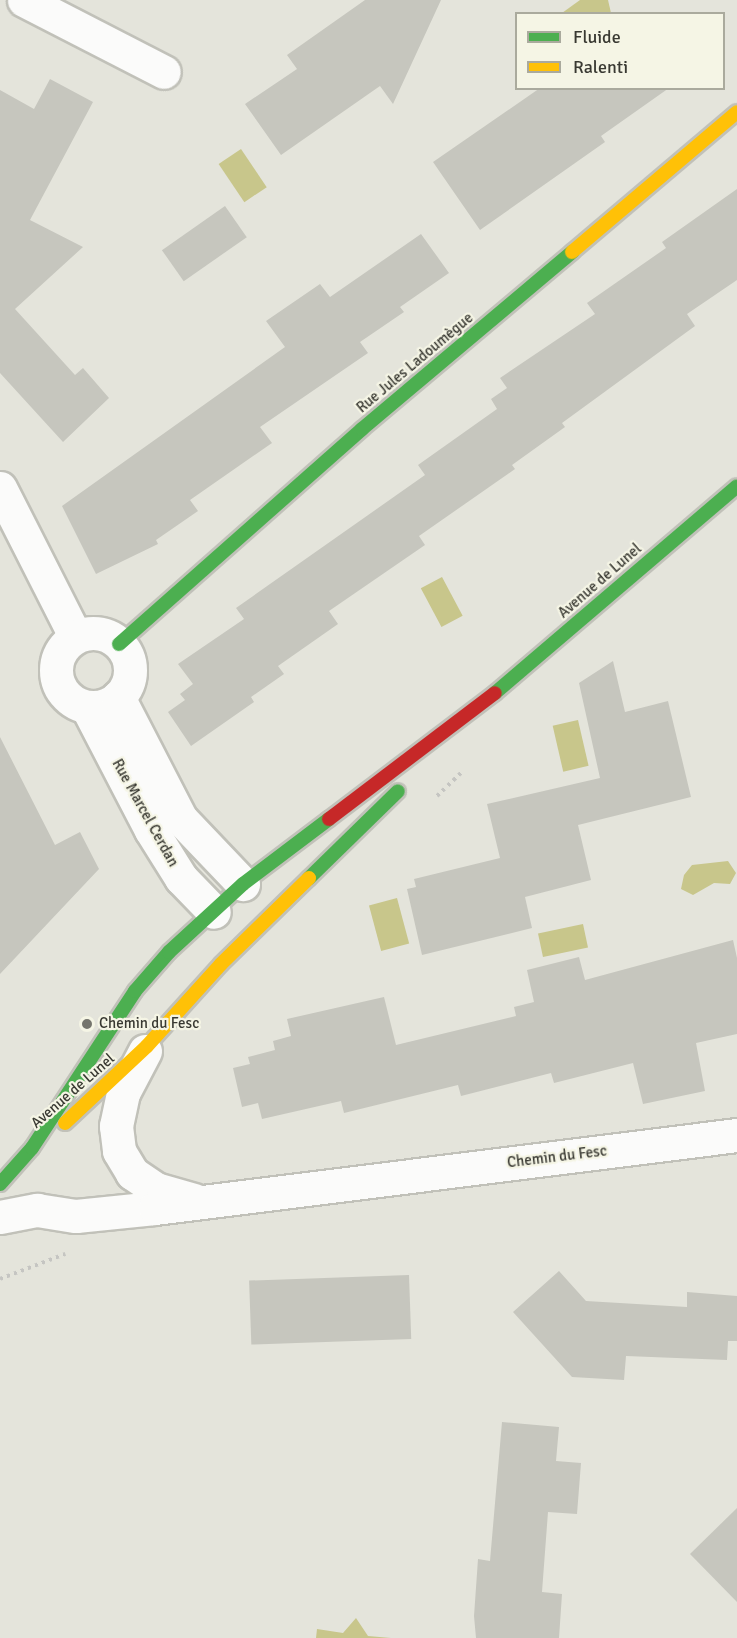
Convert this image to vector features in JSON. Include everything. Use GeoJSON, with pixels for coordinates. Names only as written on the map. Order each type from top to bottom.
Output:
{"type":"FeatureCollection","features":[{"type":"Feature","properties":{"kind":"main road","name":"Rue Jules Ladoumègue"},"geometry":{"type":"LineString","coordinates":[[119,644],[362,429],[737,112]]}},
{"type":"Feature","properties":{"kind":"main road","name":"Avenue de Lunel"},"geometry":{"type":"LineString","coordinates":[[0,1184],[32,1148],[135,991],[169,952],[220,914],[245,889],[485,702],[737,486]]}},
{"type":"Feature","properties":{"kind":"main road","name":"Avenue de Lunel"},"geometry":{"type":"LineString","coordinates":[[32,1148],[78,1113],[147,1046],[253,922],[416,773],[485,702]]}},
{"type":"Feature","properties":{"kind":"street"},"geometry":{"type":"LineString","coordinates":[[24,0],[164,72]]}},
{"type":"Feature","properties":{"kind":"street"},"geometry":{"type":"LineString","coordinates":[[0,488],[75,636],[103,633],[119,644],[130,666],[129,680],[118,697],[97,708],[87,706]]}},
{"type":"Feature","properties":{"kind":"street","name":"Rue Marcel Cerdan"},"geometry":{"type":"LineString","coordinates":[[75,636],[63,646],[55,674],[69,699],[87,706],[157,840],[181,878],[220,914]]}},
{"type":"Feature","properties":{"kind":"street","name":"Rue Marcel Cerdan"},"geometry":{"type":"LineString","coordinates":[[118,697],[181,819],[245,889]]}},
{"type":"Feature","properties":{"kind":"street","name":"Chemin du Fesc"},"geometry":{"type":"LineString","coordinates":[[147,1046],[123,1093],[116,1126],[119,1151],[132,1173],[156,1189],[198,1201]]}},
{"type":"Feature","properties":{"kind":"street","name":"Chemin du Fesc"},"geometry":{"type":"LineString","coordinates":[[0,1217],[37,1210],[76,1216],[737,1136]]}},
{"type":"Feature","properties":{"kind":"path"},"geometry":{"type":"LineString","coordinates":[[433,800],[467,768]]}},
{"type":"Feature","properties":{"kind":"path"},"geometry":{"type":"LineString","coordinates":[[0,1279],[64,1256],[76,1216]]}},
{"type":"Feature","properties":{"kind":"shaded area"},"geometry":{"type":"Polygon","coordinates":[[[580,0],[608,0],[611,12],[563,12],[580,0]]]}},
{"type":"Feature","properties":{"kind":"shaded area"},"geometry":{"type":"Polygon","coordinates":[[[241,149],[267,187],[244,202],[219,164],[241,149]]]}},
{"type":"Feature","properties":{"kind":"shaded area"},"geometry":{"type":"Polygon","coordinates":[[[442,577],[463,616],[441,627],[421,588],[442,577]]]}},
{"type":"Feature","properties":{"kind":"shaded area"},"geometry":{"type":"Polygon","coordinates":[[[578,720],[589,766],[563,772],[553,726],[578,720]]]}},
{"type":"Feature","properties":{"kind":"shaded area"},"geometry":{"type":"Polygon","coordinates":[[[728,861],[736,873],[730,884],[714,883],[693,895],[681,889],[684,875],[692,865],[728,861]]]}},
{"type":"Feature","properties":{"kind":"shaded area"},"geometry":{"type":"Polygon","coordinates":[[[397,898],[409,943],[381,951],[369,906],[397,898]]]}},
{"type":"Feature","properties":{"kind":"shaded area"},"geometry":{"type":"Polygon","coordinates":[[[583,924],[588,947],[543,957],[538,934],[583,924]]]}},
{"type":"Feature","properties":{"kind":"shaded area"},"geometry":{"type":"Polygon","coordinates":[[[356,1618],[368,1636],[391,1638],[316,1638],[317,1629],[343,1633],[356,1618]]]}},
{"type":"Feature","properties":{"kind":"building"},"geometry":{"type":"Polygon","coordinates":[[[365,0],[441,0],[393,104],[380,86],[281,155],[245,104],[297,69],[287,55],[365,0]]]}},
{"type":"Feature","properties":{"kind":"building"},"geometry":{"type":"Polygon","coordinates":[[[50,79],[93,102],[30,220],[83,247],[15,309],[75,375],[83,368],[109,398],[63,442],[0,373],[0,90],[34,109],[50,79]]]}},
{"type":"Feature","properties":{"kind":"building"},"geometry":{"type":"Polygon","coordinates":[[[537,90],[666,90],[601,136],[605,142],[480,230],[433,162],[537,90]]]}},
{"type":"Feature","properties":{"kind":"building"},"geometry":{"type":"Polygon","coordinates":[[[737,189],[737,280],[687,314],[695,326],[562,423],[565,427],[512,465],[515,469],[419,536],[425,545],[329,611],[338,624],[278,666],[284,674],[251,697],[254,702],[191,746],[168,712],[185,700],[180,694],[193,684],[178,664],[244,619],[236,608],[425,475],[418,465],[497,409],[491,399],[507,388],[500,378],[595,314],[587,303],[666,248],[662,242],[737,189]]]}},
{"type":"Feature","properties":{"kind":"building"},"geometry":{"type":"Polygon","coordinates":[[[225,206],[247,237],[184,281],[162,250],[225,206]]]}},
{"type":"Feature","properties":{"kind":"building"},"geometry":{"type":"Polygon","coordinates":[[[421,234],[449,273],[400,307],[404,312],[360,342],[368,353],[260,427],[272,443],[190,500],[198,511],[156,540],[158,544],[96,574],[62,506],[285,347],[266,321],[320,284],[330,297],[421,234]]]}},
{"type":"Feature","properties":{"kind":"building"},"geometry":{"type":"Polygon","coordinates":[[[613,661],[625,712],[668,701],[691,797],[578,825],[591,880],[525,897],[532,928],[422,955],[407,889],[416,887],[414,879],[500,858],[487,804],[600,778],[579,683],[613,661]]]}},
{"type":"Feature","properties":{"kind":"building"},"geometry":{"type":"Polygon","coordinates":[[[0,737],[55,845],[80,832],[99,869],[0,974],[0,737]]]}},
{"type":"Feature","properties":{"kind":"building"},"geometry":{"type":"Polygon","coordinates":[[[733,940],[737,958],[737,1034],[696,1043],[705,1091],[643,1104],[633,1063],[554,1083],[551,1073],[461,1096],[458,1085],[344,1113],[341,1101],[262,1119],[258,1103],[242,1107],[233,1068],[250,1064],[248,1057],[275,1050],[273,1041],[291,1036],[287,1019],[384,997],[396,1045],[516,1016],[514,1007],[534,1002],[527,970],[579,957],[585,980],[733,940]]]}},
{"type":"Feature","properties":{"kind":"building"},"geometry":{"type":"Polygon","coordinates":[[[559,1271],[586,1301],[687,1307],[687,1292],[737,1296],[737,1341],[728,1341],[727,1360],[626,1356],[624,1380],[572,1377],[513,1312],[559,1271]]]}},
{"type":"Feature","properties":{"kind":"building"},"geometry":{"type":"Polygon","coordinates":[[[409,1275],[411,1339],[251,1345],[249,1281],[409,1275]]]}},
{"type":"Feature","properties":{"kind":"building"},"geometry":{"type":"Polygon","coordinates":[[[502,1422],[559,1427],[556,1461],[581,1463],[577,1514],[548,1512],[542,1592],[562,1594],[559,1638],[476,1638],[474,1616],[478,1559],[490,1561],[502,1422]]]}},
{"type":"Feature","properties":{"kind":"building"},"geometry":{"type":"Polygon","coordinates":[[[737,1508],[737,1602],[690,1554],[737,1508]]]}},
{"type":"Feature","properties":{"kind":"traffic: fast"},"geometry":{"type":"LineString","coordinates":[[119,644],[362,429],[572,252]]}},
{"type":"Feature","properties":{"kind":"traffic: fast"},"geometry":{"type":"LineString","coordinates":[[495,693],[737,486]]}},
{"type":"Feature","properties":{"kind":"traffic: fast"},"geometry":{"type":"LineString","coordinates":[[309,878],[398,791]]}},
{"type":"Feature","properties":{"kind":"traffic: fast"},"geometry":{"type":"LineString","coordinates":[[0,1184],[32,1148],[135,991],[169,952],[243,884],[329,819]]}},
{"type":"Feature","properties":{"kind":"traffic: slow"},"geometry":{"type":"LineString","coordinates":[[572,252],[737,112]]}},
{"type":"Feature","properties":{"kind":"traffic: slow"},"geometry":{"type":"LineString","coordinates":[[65,1123],[147,1046],[221,964],[309,878]]}},
{"type":"Feature","properties":{"kind":"traffic: jam"},"geometry":{"type":"LineString","coordinates":[[329,819],[495,693]]}},
{"type":"Feature","properties":{"kind":"place","name":"Chemin du Fesc"},"geometry":{"type":"Point","coordinates":[87,1024]}}]}
